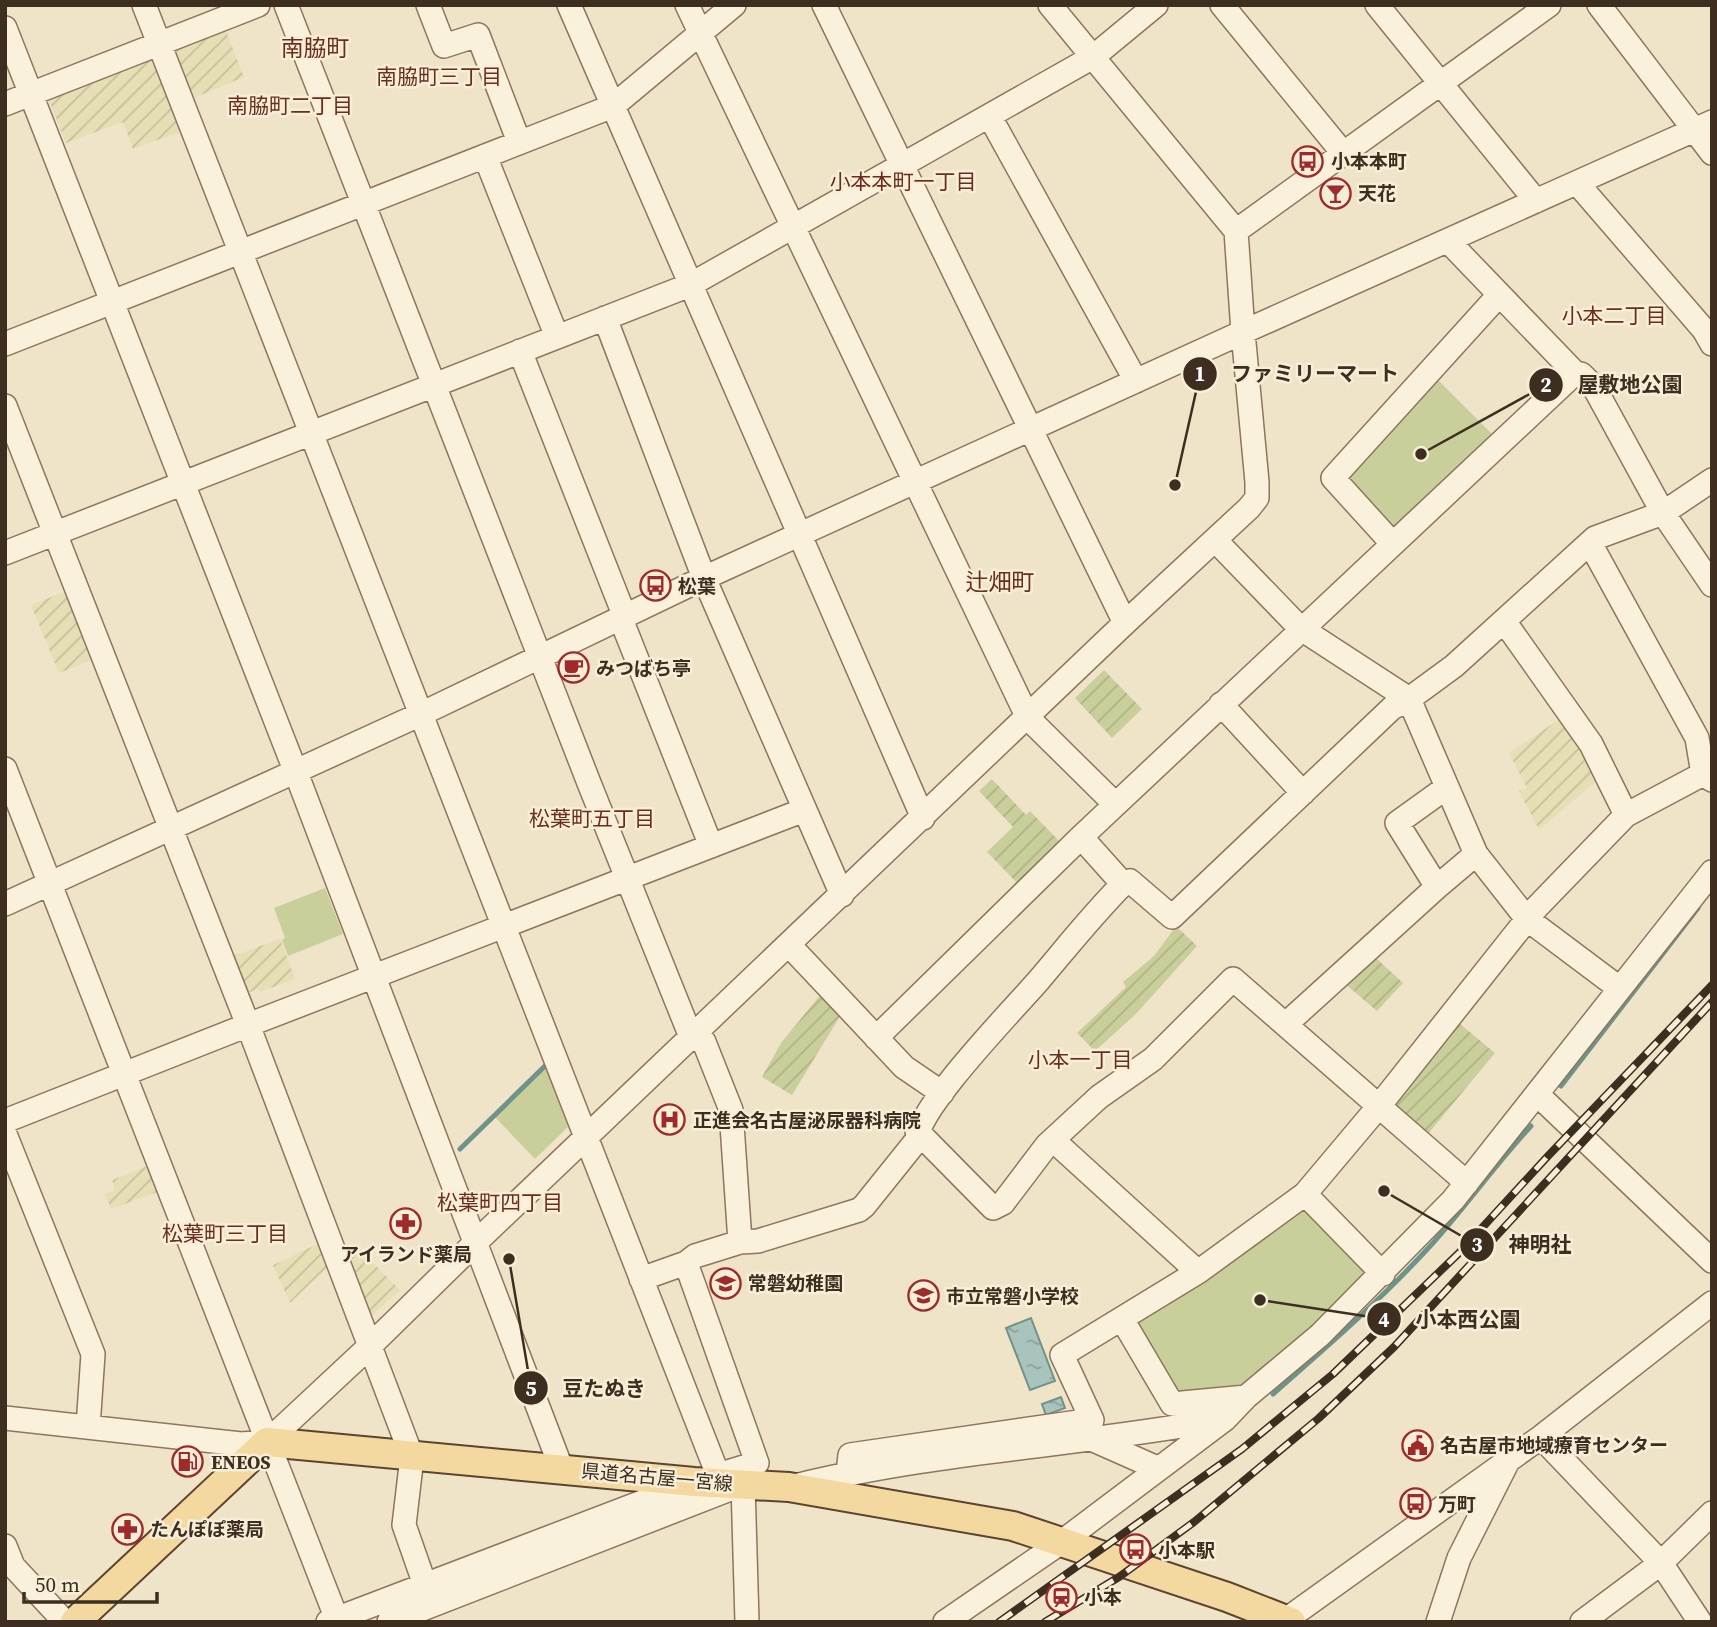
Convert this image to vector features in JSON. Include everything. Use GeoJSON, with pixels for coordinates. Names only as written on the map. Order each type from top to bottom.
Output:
{"type":"FeatureCollection","features":[{"type":"Feature","properties":{"kind":"main road","name":"県道名古屋一宮線"},"geometry":{"type":"LineString","coordinates":[[267,1442],[412,1457],[789,1488],[1013,1526],[1063,1541],[1272,1618]]}},
{"type":"Feature","properties":{"kind":"main road"},"geometry":{"type":"LineString","coordinates":[[75,1622],[267,1442]]}},
{"type":"Feature","properties":{"kind":"street"},"geometry":{"type":"LineString","coordinates":[[144,5],[718,1481],[747,1622]]}},
{"type":"Feature","properties":{"kind":"street"},"geometry":{"type":"LineString","coordinates":[[5,104],[258,5]]}},
{"type":"Feature","properties":{"kind":"street"},"geometry":{"type":"LineString","coordinates":[[286,5],[626,879],[691,1037],[704,1042],[731,1110],[740,1242]]}},
{"type":"Feature","properties":{"kind":"street"},"geometry":{"type":"LineString","coordinates":[[428,5],[444,46],[478,35],[519,142]]}},
{"type":"Feature","properties":{"kind":"street"},"geometry":{"type":"LineString","coordinates":[[569,5],[923,818]]}},
{"type":"Feature","properties":{"kind":"street"},"geometry":{"type":"LineString","coordinates":[[687,5],[1028,718],[1115,804]]}},
{"type":"Feature","properties":{"kind":"street"},"geometry":{"type":"LineString","coordinates":[[5,344],[613,106],[734,5]]}},
{"type":"Feature","properties":{"kind":"street"},"geometry":{"type":"LineString","coordinates":[[824,5],[900,166],[1125,623]]}},
{"type":"Feature","properties":{"kind":"street"},"geometry":{"type":"LineString","coordinates":[[5,1418],[241,1444],[267,1442],[372,1345],[474,1244],[1125,623],[1216,541],[1257,498],[1236,231],[1050,5]]}},
{"type":"Feature","properties":{"kind":"street"},"geometry":{"type":"LineString","coordinates":[[5,553],[690,285],[1093,57],[1156,5]]}},
{"type":"Feature","properties":{"kind":"street"},"geometry":{"type":"LineString","coordinates":[[1222,5],[1343,153]]}},
{"type":"Feature","properties":{"kind":"street"},"geometry":{"type":"LineString","coordinates":[[1377,5],[1536,201]]}},
{"type":"Feature","properties":{"kind":"street"},"geometry":{"type":"LineString","coordinates":[[1599,5],[1702,125],[1712,153]]}},
{"type":"Feature","properties":{"kind":"street"},"geometry":{"type":"LineString","coordinates":[[1236,231],[1441,83],[1538,9]]}},
{"type":"Feature","properties":{"kind":"street"},"geometry":{"type":"LineString","coordinates":[[5,27],[295,770],[562,1469]]}},
{"type":"Feature","properties":{"kind":"street"},"geometry":{"type":"LineString","coordinates":[[990,117],[1136,381]]}},
{"type":"Feature","properties":{"kind":"street"},"geometry":{"type":"LineString","coordinates":[[5,904],[421,714],[704,578],[1702,125]]}},
{"type":"Feature","properties":{"kind":"street"},"geometry":{"type":"LineString","coordinates":[[485,156],[557,337]]}},
{"type":"Feature","properties":{"kind":"street"},"geometry":{"type":"LineString","coordinates":[[1577,183],[1704,330],[1712,344]]}},
{"type":"Feature","properties":{"kind":"street"},"geometry":{"type":"LineString","coordinates":[[1448,241],[1575,373],[1581,374],[1594,387],[1663,513],[1712,585]]}},
{"type":"Feature","properties":{"kind":"street"},"geometry":{"type":"LineString","coordinates":[[1392,542],[1333,478],[1499,295]]}},
{"type":"Feature","properties":{"kind":"street"},"geometry":{"type":"LineString","coordinates":[[605,318],[704,578],[842,894]]}},
{"type":"Feature","properties":{"kind":"street"},"geometry":{"type":"LineString","coordinates":[[520,351],[710,846]]}},
{"type":"Feature","properties":{"kind":"street"},"geometry":{"type":"LineString","coordinates":[[876,1038],[1115,804],[1575,373]]}},
{"type":"Feature","properties":{"kind":"street"},"geometry":{"type":"LineString","coordinates":[[5,406],[372,1345],[412,1457],[404,1525],[425,1585]]}},
{"type":"Feature","properties":{"kind":"street"},"geometry":{"type":"LineString","coordinates":[[641,1279],[686,1264],[695,1256],[740,1242],[758,1241],[859,1210],[917,1140],[917,1131],[942,1093],[991,1032],[1123,884],[1130,881],[1172,917],[1392,708],[1454,666],[1595,538],[1663,513],[1712,480]]}},
{"type":"Feature","properties":{"kind":"street"},"geometry":{"type":"LineString","coordinates":[[1216,541],[1300,628],[1409,699],[1476,854],[1527,919],[1619,988]]}},
{"type":"Feature","properties":{"kind":"street"},"geometry":{"type":"LineString","coordinates":[[848,1473],[850,1455],[1092,1420],[1062,1354],[1198,1272],[1305,1194],[1379,1106],[1527,919],[1626,815],[1707,777],[1697,738],[1590,543]]}},
{"type":"Feature","properties":{"kind":"street"},"geometry":{"type":"LineString","coordinates":[[1504,621],[1591,744],[1626,815]]}},
{"type":"Feature","properties":{"kind":"street"},"geometry":{"type":"LineString","coordinates":[[1221,704],[1303,793]]}},
{"type":"Feature","properties":{"kind":"street"},"geometry":{"type":"LineString","coordinates":[[5,769],[334,1621],[425,1585],[718,1481]]}},
{"type":"Feature","properties":{"kind":"street"},"geometry":{"type":"LineString","coordinates":[[1437,887],[1397,823],[1447,787]]}},
{"type":"Feature","properties":{"kind":"street"},"geometry":{"type":"LineString","coordinates":[[5,1121],[804,810]]}},
{"type":"Feature","properties":{"kind":"street"},"geometry":{"type":"LineString","coordinates":[[1081,837],[1123,884]]}},
{"type":"Feature","properties":{"kind":"street"},"geometry":{"type":"LineString","coordinates":[[1286,1024],[1476,854]]}},
{"type":"Feature","properties":{"kind":"street"},"geometry":{"type":"LineString","coordinates":[[945,1622],[1063,1541],[1225,1419],[1246,1397],[1320,1335],[1383,1274],[1467,1183],[1712,872]]}},
{"type":"Feature","properties":{"kind":"street"},"geometry":{"type":"LineString","coordinates":[[789,945],[904,1067],[942,1093]]}},
{"type":"Feature","properties":{"kind":"street"},"geometry":{"type":"LineString","coordinates":[[917,1131],[993,1208],[1003,1203],[1052,1140],[1099,1097],[1153,1059],[1233,979],[1467,1183]]}},
{"type":"Feature","properties":{"kind":"street"},"geometry":{"type":"LineString","coordinates":[[1538,1094],[1712,1261]]}},
{"type":"Feature","properties":{"kind":"street"},"geometry":{"type":"LineString","coordinates":[[5,1134],[93,1354],[88,1427]]}},
{"type":"Feature","properties":{"kind":"street"},"geometry":{"type":"LineString","coordinates":[[1052,1140],[1198,1272]]}},
{"type":"Feature","properties":{"kind":"street"},"geometry":{"type":"LineString","coordinates":[[1305,1194],[1383,1274]]}},
{"type":"Feature","properties":{"kind":"street"},"geometry":{"type":"LineString","coordinates":[[389,1622],[757,1463],[686,1264]]}},
{"type":"Feature","properties":{"kind":"street"},"geometry":{"type":"LineString","coordinates":[[1272,1618],[1541,1437],[1712,1303]]}},
{"type":"Feature","properties":{"kind":"street"},"geometry":{"type":"LineString","coordinates":[[1122,1319],[1172,1404],[1246,1397]]}},
{"type":"Feature","properties":{"kind":"street"},"geometry":{"type":"LineString","coordinates":[[789,1488],[848,1473],[1039,1445],[1095,1440],[1225,1419]]}},
{"type":"Feature","properties":{"kind":"street"},"geometry":{"type":"LineString","coordinates":[[1541,1437],[1661,1563],[1700,1622]]}},
{"type":"Feature","properties":{"kind":"street"},"geometry":{"type":"LineString","coordinates":[[1095,1440],[1157,1468]]}},
{"type":"Feature","properties":{"kind":"street"},"geometry":{"type":"LineString","coordinates":[[1438,1622],[1460,1558],[1509,1458]]}},
{"type":"Feature","properties":{"kind":"street"},"geometry":{"type":"LineString","coordinates":[[1582,1622],[1661,1563],[1712,1513]]}},
{"type":"Feature","properties":{"kind":"street"},"geometry":{"type":"LineString","coordinates":[[5,1546],[13,1566],[65,1622]]}},
{"type":"Feature","properties":{"kind":"shaded area"},"geometry":{"type":"Polygon","coordinates":[[[224,26],[244,77],[189,100],[171,53],[176,44],[224,26]]]}},
{"type":"Feature","properties":{"kind":"shaded area"},"geometry":{"type":"Polygon","coordinates":[[[152,55],[185,130],[133,149],[123,122],[66,143],[47,95],[152,55]]]}},
{"type":"Feature","properties":{"kind":"shaded area"},"geometry":{"type":"Polygon","coordinates":[[[69,590],[97,658],[59,673],[31,605],[69,590]]]}},
{"type":"Feature","properties":{"kind":"shaded area"},"geometry":{"type":"Polygon","coordinates":[[[1563,717],[1599,779],[1539,830],[1519,791],[1527,788],[1509,753],[1563,717]]]}},
{"type":"Feature","properties":{"kind":"shaded area"},"geometry":{"type":"Polygon","coordinates":[[[280,939],[295,979],[260,992],[259,989],[243,994],[230,957],[280,939]]]}},
{"type":"Feature","properties":{"kind":"shaded area"},"geometry":{"type":"Polygon","coordinates":[[[150,1165],[160,1191],[111,1209],[105,1194],[115,1190],[112,1180],[150,1165]]]}},
{"type":"Feature","properties":{"kind":"shaded area"},"geometry":{"type":"Polygon","coordinates":[[[322,1242],[332,1263],[290,1303],[273,1265],[322,1242]]]}},
{"type":"Feature","properties":{"kind":"shaded area"},"geometry":{"type":"Polygon","coordinates":[[[359,1249],[400,1290],[369,1318],[347,1261],[359,1249]]]}},
{"type":"Feature","properties":{"kind":"green space"},"geometry":{"type":"Polygon","coordinates":[[[1436,378],[1494,436],[1399,526],[1387,524],[1351,488],[1351,471],[1436,378]]]}},
{"type":"Feature","properties":{"kind":"green space"},"geometry":{"type":"Polygon","coordinates":[[[1104,670],[1142,709],[1112,738],[1075,698],[1104,670]]]}},
{"type":"Feature","properties":{"kind":"green space"},"geometry":{"type":"Polygon","coordinates":[[[992,779],[1026,815],[1030,811],[1060,842],[1017,883],[987,852],[1013,827],[979,791],[992,779]]]}},
{"type":"Feature","properties":{"kind":"green space"},"geometry":{"type":"Polygon","coordinates":[[[325,888],[343,934],[288,956],[282,940],[285,938],[274,908],[325,888]]]}},
{"type":"Feature","properties":{"kind":"green space"},"geometry":{"type":"Polygon","coordinates":[[[1176,926],[1197,946],[1136,1014],[1095,1051],[1077,1033],[1126,987],[1123,982],[1154,956],[1176,926]]]}},
{"type":"Feature","properties":{"kind":"green space"},"geometry":{"type":"Polygon","coordinates":[[[1375,957],[1403,983],[1377,1011],[1344,983],[1375,957]]]}},
{"type":"Feature","properties":{"kind":"green space"},"geometry":{"type":"Polygon","coordinates":[[[822,993],[842,1013],[792,1095],[762,1077],[781,1043],[822,993]]]}},
{"type":"Feature","properties":{"kind":"green space"},"geometry":{"type":"Polygon","coordinates":[[[1459,1023],[1495,1053],[1427,1135],[1396,1108],[1396,1101],[1459,1023]]]}},
{"type":"Feature","properties":{"kind":"green space"},"geometry":{"type":"Polygon","coordinates":[[[548,1063],[571,1124],[535,1159],[494,1116],[548,1063]]]}},
{"type":"Feature","properties":{"kind":"green space"},"geometry":{"type":"Polygon","coordinates":[[[1304,1207],[1370,1270],[1367,1284],[1243,1388],[1174,1397],[1134,1325],[1143,1315],[1304,1207]]]}},
{"type":"Feature","properties":{"kind":"water"},"geometry":{"type":"Polygon","coordinates":[[[1031,1318],[1055,1381],[1030,1390],[1006,1328],[1031,1318]]]}},
{"type":"Feature","properties":{"kind":"water"},"geometry":{"type":"Polygon","coordinates":[[[1061,1397],[1065,1408],[1046,1415],[1042,1404],[1061,1397]]]}},
{"type":"Feature","properties":{"kind":"waterway"},"geometry":{"type":"LineString","coordinates":[[1561,1086],[1698,908]]}},
{"type":"Feature","properties":{"kind":"waterway"},"geometry":{"type":"LineString","coordinates":[[460,1149],[548,1063]]}},
{"type":"Feature","properties":{"kind":"waterway"},"geometry":{"type":"LineString","coordinates":[[1273,1394],[1355,1321],[1413,1264],[1445,1230],[1531,1126]]}},
{"type":"Feature","properties":{"kind":"railway"},"geometry":{"type":"LineString","coordinates":[[999,1622],[1242,1449],[1333,1374],[1458,1254],[1712,985]]}},
{"type":"Feature","properties":{"kind":"railway"},"geometry":{"type":"LineString","coordinates":[[1045,1622],[1119,1577],[1194,1522],[1319,1418],[1394,1347],[1712,1002]]}},
{"type":"Feature","properties":{"kind":"place","name":"小本本町"},"geometry":{"type":"Point","coordinates":[1308,161]}},
{"type":"Feature","properties":{"kind":"place","name":"天花"},"geometry":{"type":"Point","coordinates":[1335,193]}},
{"type":"Feature","properties":{"kind":"place","name":"屋敷地公園"},"geometry":{"type":"Point","coordinates":[1421,454]}},
{"type":"Feature","properties":{"kind":"place","name":"ファミリーマート"},"geometry":{"type":"Point","coordinates":[1175,485]}},
{"type":"Feature","properties":{"kind":"place","name":"松葉"},"geometry":{"type":"Point","coordinates":[655,586]}},
{"type":"Feature","properties":{"kind":"place","name":"みつばち亭"},"geometry":{"type":"Point","coordinates":[573,668]}},
{"type":"Feature","properties":{"kind":"place","name":"正進会名古屋泌尿器科病院"},"geometry":{"type":"Point","coordinates":[670,1120]}},
{"type":"Feature","properties":{"kind":"place","name":"神明社"},"geometry":{"type":"Point","coordinates":[1384,1191]}},
{"type":"Feature","properties":{"kind":"place","name":"アイランド薬局"},"geometry":{"type":"Point","coordinates":[406,1223]}},
{"type":"Feature","properties":{"kind":"place","name":"豆たぬき"},"geometry":{"type":"Point","coordinates":[509,1259]}},
{"type":"Feature","properties":{"kind":"place","name":"常磐幼稚園"},"geometry":{"type":"Point","coordinates":[725,1283]}},
{"type":"Feature","properties":{"kind":"place","name":"市立常磐小学校"},"geometry":{"type":"Point","coordinates":[923,1296]}},
{"type":"Feature","properties":{"kind":"place","name":"小本西公園"},"geometry":{"type":"Point","coordinates":[1260,1300]}},
{"type":"Feature","properties":{"kind":"place","name":"名古屋市地域療育センター"},"geometry":{"type":"Point","coordinates":[1417,1445]}},
{"type":"Feature","properties":{"kind":"place","name":"ENEOS"},"geometry":{"type":"Point","coordinates":[188,1462]}},
{"type":"Feature","properties":{"kind":"place","name":"万町"},"geometry":{"type":"Point","coordinates":[1415,1504]}},
{"type":"Feature","properties":{"kind":"place","name":"たんぽぽ薬局"},"geometry":{"type":"Point","coordinates":[127,1529]}},
{"type":"Feature","properties":{"kind":"place","name":"小本駅"},"geometry":{"type":"Point","coordinates":[1135,1550]}},
{"type":"Feature","properties":{"kind":"place","name":"小本"},"geometry":{"type":"Point","coordinates":[1061,1597]}},
{"type":"Feature","properties":{"kind":"district","name":"南脇町"},"geometry":{"type":"Point","coordinates":[315,48]}},
{"type":"Feature","properties":{"kind":"district","name":"南脇町三丁目"},"geometry":{"type":"Point","coordinates":[439,77]}},
{"type":"Feature","properties":{"kind":"district","name":"南脇町二丁目"},"geometry":{"type":"Point","coordinates":[290,106]}},
{"type":"Feature","properties":{"kind":"district","name":"小本本町一丁目"},"geometry":{"type":"Point","coordinates":[903,182]}},
{"type":"Feature","properties":{"kind":"district","name":"小本二丁目"},"geometry":{"type":"Point","coordinates":[1614,316]}},
{"type":"Feature","properties":{"kind":"district","name":"辻畑町"},"geometry":{"type":"Point","coordinates":[1000,582]}},
{"type":"Feature","properties":{"kind":"district","name":"松葉町五丁目"},"geometry":{"type":"Point","coordinates":[592,819]}},
{"type":"Feature","properties":{"kind":"district","name":"小本一丁目"},"geometry":{"type":"Point","coordinates":[1080,1060]}},
{"type":"Feature","properties":{"kind":"district","name":"松葉町四丁目"},"geometry":{"type":"Point","coordinates":[500,1203]}},
{"type":"Feature","properties":{"kind":"district","name":"松葉町三丁目"},"geometry":{"type":"Point","coordinates":[225,1234]}}]}
